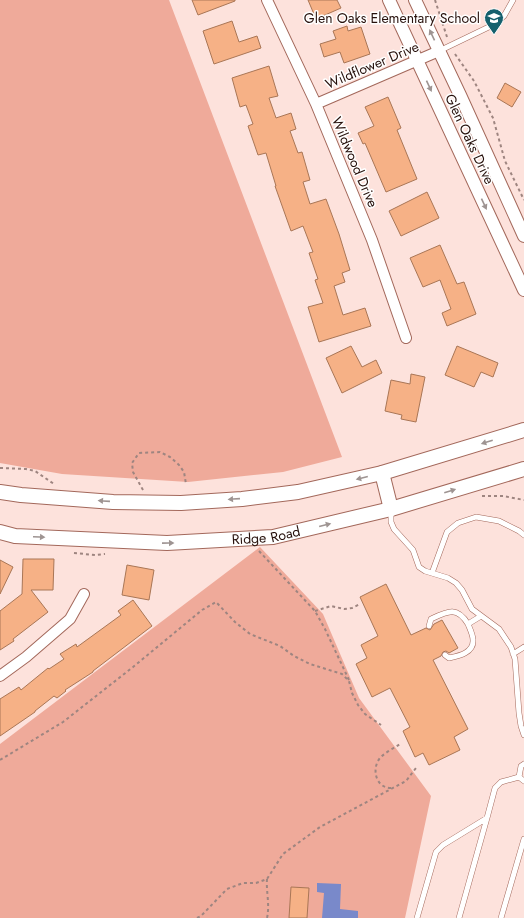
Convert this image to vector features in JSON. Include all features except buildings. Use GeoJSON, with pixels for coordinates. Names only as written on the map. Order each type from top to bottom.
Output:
{"type":"FeatureCollection","features":[{"type":"Feature","properties":{"kind":"main road"},"geometry":{"type":"LineString","coordinates":[[0,492],[113,502],[181,503],[242,499],[298,492],[382,473],[524,430]]}},
{"type":"Feature","properties":{"kind":"main road","name":"Ridge Road"},"geometry":{"type":"LineString","coordinates":[[0,532],[15,536],[167,543],[273,537],[391,509],[524,469]]}},
{"type":"Feature","properties":{"kind":"main road"},"geometry":{"type":"LineString","coordinates":[[382,473],[391,509]]}},
{"type":"Feature","properties":{"kind":"street","name":"Wildwood Drive"},"geometry":{"type":"LineString","coordinates":[[267,0],[316,104],[372,240],[406,338]]}},
{"type":"Feature","properties":{"kind":"street","name":"Glen Oaks Drive"},"geometry":{"type":"LineString","coordinates":[[390,0],[524,290]]}},
{"type":"Feature","properties":{"kind":"street","name":"Glen Oaks Drive"},"geometry":{"type":"LineString","coordinates":[[415,0],[524,236]]}},
{"type":"Feature","properties":{"kind":"street","name":"Wildflower Drive"},"geometry":{"type":"LineString","coordinates":[[316,104],[439,51]]}},
{"type":"Feature","properties":{"kind":"street"},"geometry":{"type":"LineString","coordinates":[[0,676],[26,657],[70,620],[84,594]]}},
{"type":"Feature","properties":{"kind":"lane"},"geometry":{"type":"LineString","coordinates":[[439,51],[495,24],[504,16],[513,0]]}},
{"type":"Feature","properties":{"kind":"lane"},"geometry":{"type":"LineString","coordinates":[[391,509],[391,522],[394,529],[413,550],[419,567],[448,578],[456,583],[462,590],[472,608],[480,616],[499,629],[511,647],[516,672],[519,713],[524,735]]}},
{"type":"Feature","properties":{"kind":"lane"},"geometry":{"type":"LineString","coordinates":[[432,573],[447,532],[458,523],[476,517],[499,521],[524,535]]}},
{"type":"Feature","properties":{"kind":"lane"},"geometry":{"type":"LineString","coordinates":[[429,626],[431,619],[449,612],[456,612],[463,617],[468,624],[474,639],[472,646],[465,654],[449,658],[444,655]]}},
{"type":"Feature","properties":{"kind":"lane"},"geometry":{"type":"LineString","coordinates":[[468,624],[480,616]]}},
{"type":"Feature","properties":{"kind":"lane"},"geometry":{"type":"LineString","coordinates":[[513,654],[524,647]]}},
{"type":"Feature","properties":{"kind":"lane"},"geometry":{"type":"LineString","coordinates":[[518,777],[521,766],[524,764]]}},
{"type":"Feature","properties":{"kind":"lane"},"geometry":{"type":"LineString","coordinates":[[518,777],[524,781]]}},
{"type":"Feature","properties":{"kind":"lane"},"geometry":{"type":"LineString","coordinates":[[459,918],[495,788],[501,782],[518,777]]}},
{"type":"Feature","properties":{"kind":"lane"},"geometry":{"type":"LineString","coordinates":[[417,918],[436,852],[443,845],[487,818]]}},
{"type":"Feature","properties":{"kind":"lane"},"geometry":{"type":"LineString","coordinates":[[501,918],[524,839]]}},
{"type":"Feature","properties":{"kind":"path"},"geometry":{"type":"LineString","coordinates":[[435,0],[445,33],[455,54],[474,82],[493,118],[505,161],[524,200]]}},
{"type":"Feature","properties":{"kind":"path"},"geometry":{"type":"LineString","coordinates":[[138,490],[144,490],[133,472],[132,463],[139,453],[160,452],[170,457],[184,472],[186,484]]}},
{"type":"Feature","properties":{"kind":"path"},"geometry":{"type":"LineString","coordinates":[[0,468],[26,469],[35,471],[57,486]]}},
{"type":"Feature","properties":{"kind":"path"},"geometry":{"type":"LineString","coordinates":[[259,551],[315,612],[325,629],[349,681],[352,693],[358,705],[366,714],[381,725]]}},
{"type":"Feature","properties":{"kind":"path"},"geometry":{"type":"LineString","coordinates":[[0,760],[63,722],[202,610],[216,602],[235,622],[250,634],[280,646],[294,656],[310,664],[342,674],[349,681]]}},
{"type":"Feature","properties":{"kind":"path"},"geometry":{"type":"LineString","coordinates":[[315,612],[330,606],[344,609],[352,608],[360,604]]}},
{"type":"Feature","properties":{"kind":"path"},"geometry":{"type":"LineString","coordinates":[[393,788],[387,788],[379,783],[375,774],[376,766],[381,756],[400,744]]}},
{"type":"Feature","properties":{"kind":"path"},"geometry":{"type":"LineString","coordinates":[[197,918],[201,916],[227,889],[243,883],[256,883],[267,878],[283,854],[314,831],[406,781],[416,768]]}},
{"type":"Feature","properties":{"kind":"path"},"geometry":{"type":"LineString","coordinates":[[267,878],[268,918]]}},
{"type":"Feature","properties":{"kind":"shaded area"},"geometry":{"type":"Polygon","coordinates":[[[0,0],[169,0],[342,457],[283,472],[188,482],[62,474],[0,463],[0,0]]]}},
{"type":"Feature","properties":{"kind":"shaded area"},"geometry":{"type":"Polygon","coordinates":[[[260,547],[323,614],[359,698],[431,796],[405,918],[0,918],[0,744],[260,547]]]}},
{"type":"Feature","properties":{"kind":"water"},"geometry":{"type":"Polygon","coordinates":[[[317,883],[341,884],[340,909],[358,911],[358,918],[322,918],[324,893],[317,892],[317,883]]]}},
{"type":"Feature","properties":{"kind":"place","name":"Glen Oaks Elementary School"},"geometry":{"type":"Point","coordinates":[494,35]}}]}
